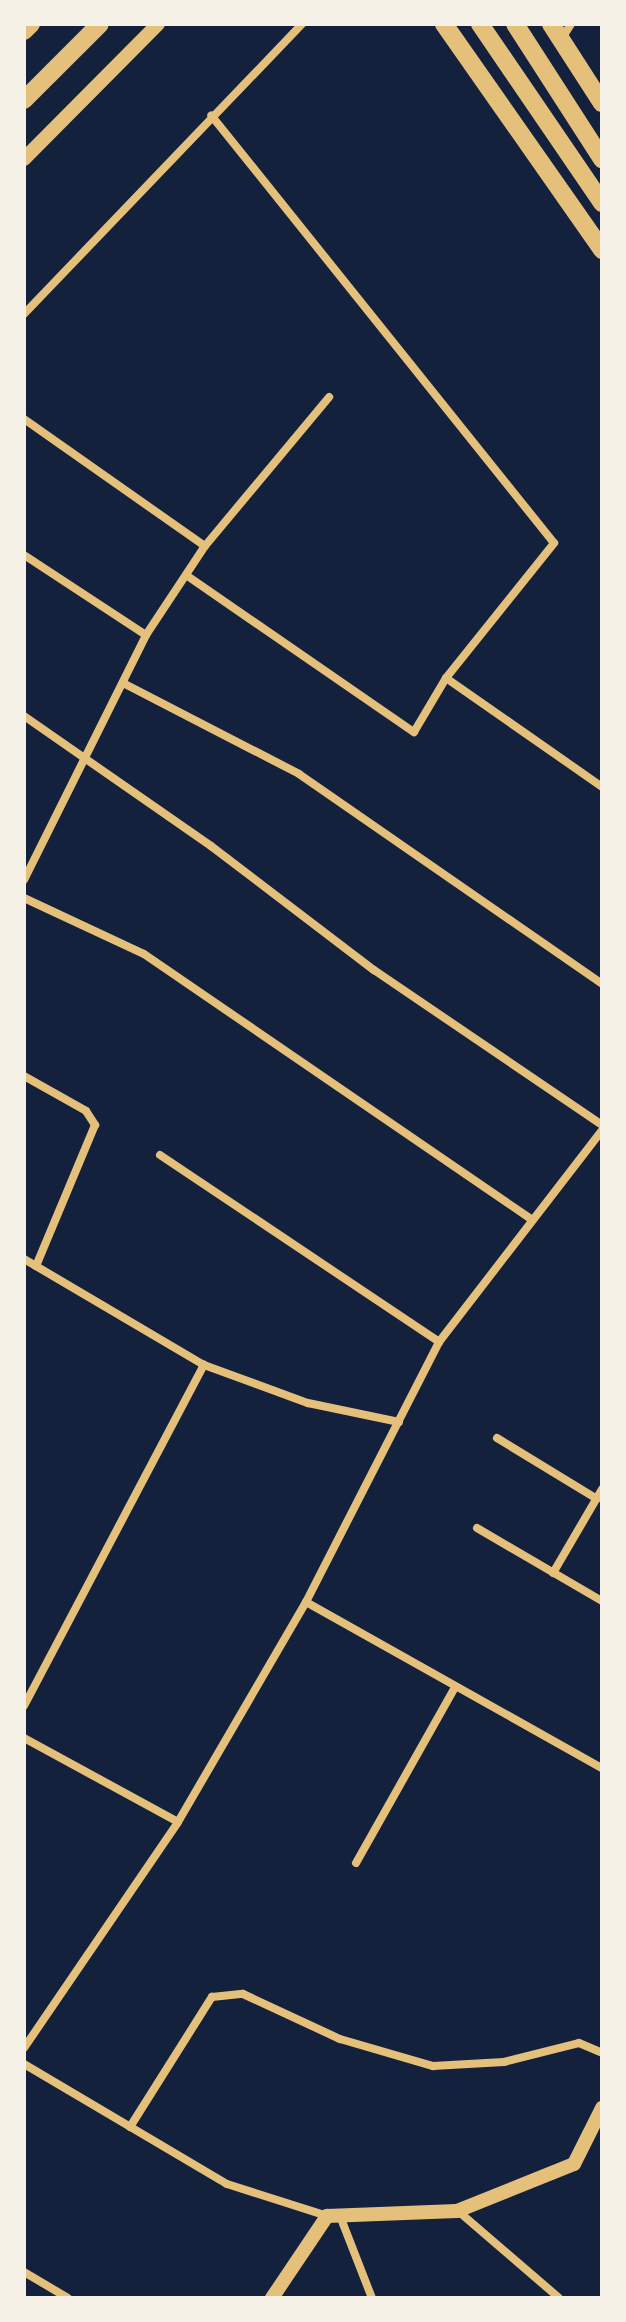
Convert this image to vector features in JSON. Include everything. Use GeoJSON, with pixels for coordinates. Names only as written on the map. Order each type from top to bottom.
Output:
{"type":"FeatureCollection","features":[{"type":"Feature","properties":{"kind":"main road"},"geometry":{"type":"LineString","coordinates":[[24,31],[31,24]]}},
{"type":"Feature","properties":{"kind":"main road"},"geometry":{"type":"LineString","coordinates":[[24,100],[100,24]]}},
{"type":"Feature","properties":{"kind":"main road"},"geometry":{"type":"LineString","coordinates":[[444,24],[602,250]]}},
{"type":"Feature","properties":{"kind":"main road"},"geometry":{"type":"LineString","coordinates":[[480,24],[602,203]]}},
{"type":"Feature","properties":{"kind":"main road"},"geometry":{"type":"LineString","coordinates":[[515,24],[602,159]]}},
{"type":"Feature","properties":{"kind":"main road"},"geometry":{"type":"LineString","coordinates":[[561,29],[602,103]]}},
{"type":"Feature","properties":{"kind":"street"},"geometry":{"type":"LineString","coordinates":[[24,159],[158,24]]}},
{"type":"Feature","properties":{"kind":"street"},"geometry":{"type":"LineString","coordinates":[[24,314],[211,115],[302,24]]}},
{"type":"Feature","properties":{"kind":"street"},"geometry":{"type":"LineString","coordinates":[[186,575],[414,732],[446,678],[554,543],[211,115]]}},
{"type":"Feature","properties":{"kind":"street"},"geometry":{"type":"LineString","coordinates":[[24,880],[146,635],[205,546],[329,397]]}},
{"type":"Feature","properties":{"kind":"street"},"geometry":{"type":"LineString","coordinates":[[24,419],[205,546]]}},
{"type":"Feature","properties":{"kind":"street"},"geometry":{"type":"LineString","coordinates":[[24,555],[146,635]]}},
{"type":"Feature","properties":{"kind":"street"},"geometry":{"type":"LineString","coordinates":[[446,678],[602,787]]}},
{"type":"Feature","properties":{"kind":"street"},"geometry":{"type":"LineString","coordinates":[[123,683],[299,774],[602,984]]}},
{"type":"Feature","properties":{"kind":"street"},"geometry":{"type":"LineString","coordinates":[[24,716],[86,758],[374,970],[602,1128],[439,1342],[306,1602],[178,1822],[24,2048]]}},
{"type":"Feature","properties":{"kind":"street"},"geometry":{"type":"LineString","coordinates":[[24,898],[144,954],[533,1220]]}},
{"type":"Feature","properties":{"kind":"street"},"geometry":{"type":"LineString","coordinates":[[24,1076],[86,1111],[95,1125],[36,1266]]}},
{"type":"Feature","properties":{"kind":"street"},"geometry":{"type":"LineString","coordinates":[[160,1155],[439,1342]]}},
{"type":"Feature","properties":{"kind":"street"},"geometry":{"type":"LineString","coordinates":[[24,1259],[204,1365],[308,1403],[399,1422]]}},
{"type":"Feature","properties":{"kind":"street"},"geometry":{"type":"LineString","coordinates":[[24,1706],[204,1365]]}},
{"type":"Feature","properties":{"kind":"street"},"geometry":{"type":"LineString","coordinates":[[497,1438],[597,1499]]}},
{"type":"Feature","properties":{"kind":"street"},"geometry":{"type":"LineString","coordinates":[[553,1573],[602,1489]]}},
{"type":"Feature","properties":{"kind":"street"},"geometry":{"type":"LineString","coordinates":[[477,1528],[602,1601]]}},
{"type":"Feature","properties":{"kind":"street"},"geometry":{"type":"LineString","coordinates":[[306,1602],[454,1689],[602,1768]]}},
{"type":"Feature","properties":{"kind":"street"},"geometry":{"type":"LineString","coordinates":[[356,1863],[454,1689]]}},
{"type":"Feature","properties":{"kind":"street"},"geometry":{"type":"LineString","coordinates":[[24,1738],[178,1822]]}},
{"type":"Feature","properties":{"kind":"street"},"geometry":{"type":"LineString","coordinates":[[130,2127],[212,1997],[243,1994],[366,2049],[433,2066],[504,2062],[579,2043],[602,2053]]}},
{"type":"Feature","properties":{"kind":"street"},"geometry":{"type":"LineString","coordinates":[[24,2064],[227,2184],[333,2216],[457,2211],[574,2164],[602,2108]]}},
{"type":"Feature","properties":{"kind":"street"},"geometry":{"type":"LineString","coordinates":[[457,2211],[559,2298]]}},
{"type":"Feature","properties":{"kind":"street"},"geometry":{"type":"LineString","coordinates":[[272,2298],[333,2216]]}},
{"type":"Feature","properties":{"kind":"street"},"geometry":{"type":"LineString","coordinates":[[333,2216],[372,2298]]}},
{"type":"Feature","properties":{"kind":"street"},"geometry":{"type":"LineString","coordinates":[[24,2272],[68,2298]]}}]}
